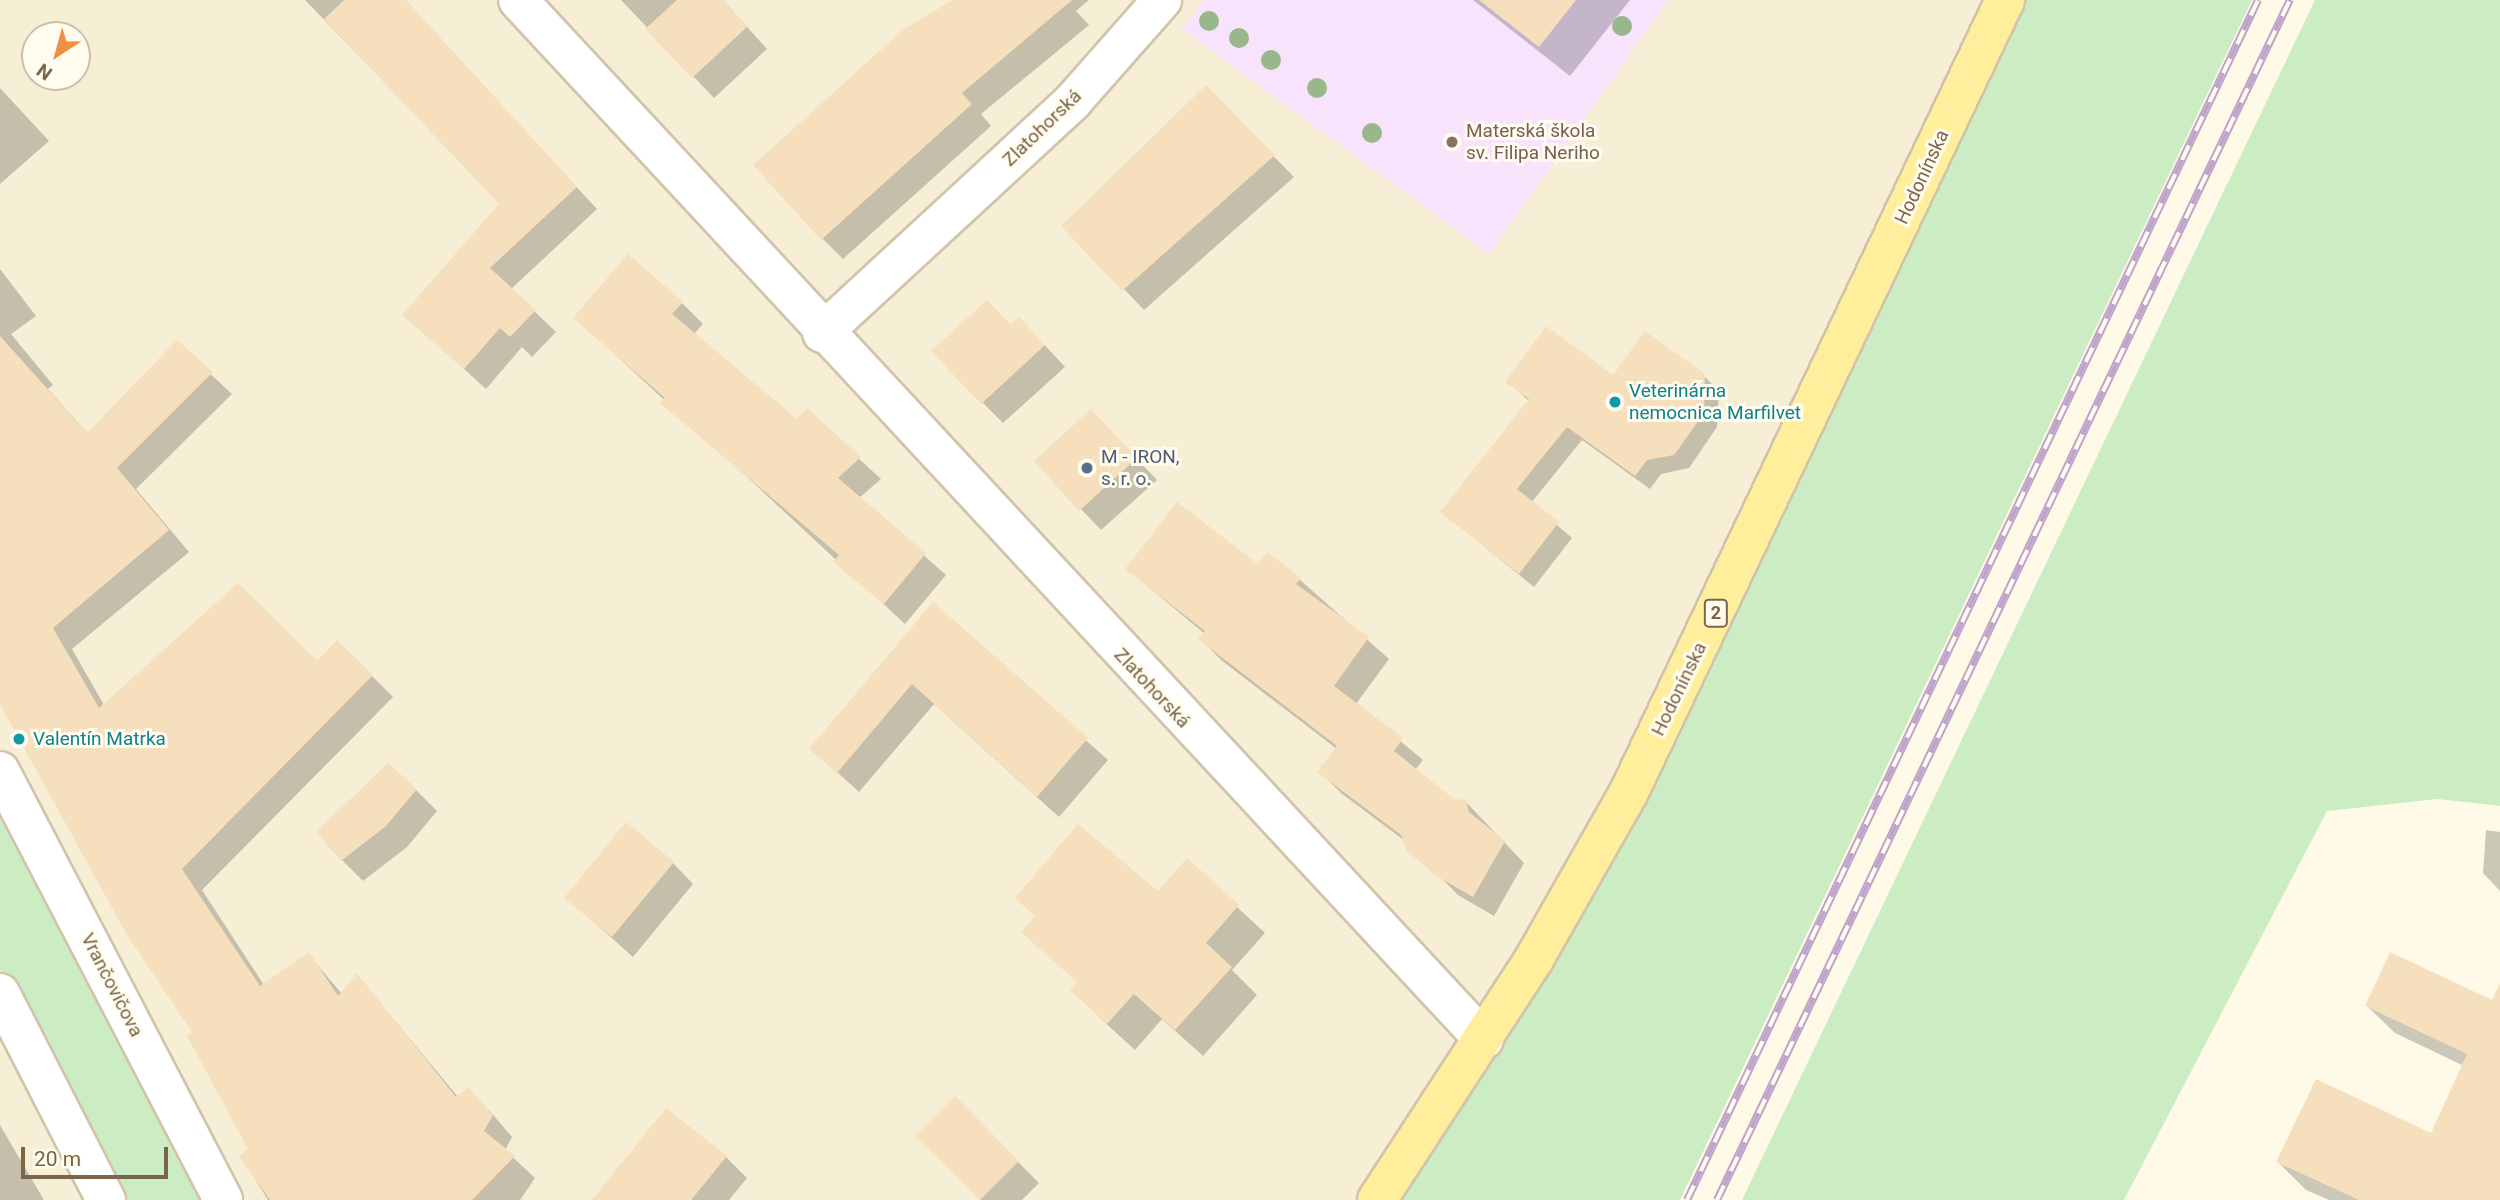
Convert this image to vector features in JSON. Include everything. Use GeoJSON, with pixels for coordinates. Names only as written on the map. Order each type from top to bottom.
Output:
{"type":"FeatureCollection","features":[{"type":"Feature","properties":{"kind":"main road","name":"Hodonínska"},"geometry":{"type":"LineString","coordinates":[[1377,1200],[1484,1040],[1674,703],[2005,0]]}},
{"type":"Feature","properties":{"kind":"street","name":"Zlatohorská"},"geometry":{"type":"LineString","coordinates":[[518,0],[822,333],[1484,1040]]}},
{"type":"Feature","properties":{"kind":"street","name":"Zlatohorská"},"geometry":{"type":"LineString","coordinates":[[822,333],[1073,101],[1162,0]]}},
{"type":"Feature","properties":{"kind":"street","name":"Vrančovičova"},"geometry":{"type":"LineString","coordinates":[[0,771],[223,1200]]}},
{"type":"Feature","properties":{"kind":"street"},"geometry":{"type":"LineString","coordinates":[[0,993],[106,1200]]}},
{"type":"Feature","properties":{"kind":"shaded area"},"geometry":{"type":"Polygon","coordinates":[[[0,0],[2005,0],[1674,703],[1377,1200],[0,1200],[0,0]]]}},
{"type":"Feature","properties":{"kind":"shaded area","name":"Materská škola sv. Filipa Neriho"},"geometry":{"type":"Polygon","coordinates":[[[1204,0],[1668,0],[1489,254],[1182,29],[1204,0]]]}},
{"type":"Feature","properties":{"kind":"green space"},"geometry":{"type":"Polygon","coordinates":[[[2005,0],[2252,0],[1680,1200],[1377,1200],[1484,1040],[2005,0]]]}},
{"type":"Feature","properties":{"kind":"green space"},"geometry":{"type":"Polygon","coordinates":[[[2315,0],[2500,0],[2500,806],[2438,799],[2327,811],[2124,1200],[1742,1200],[2315,0]]]}},
{"type":"Feature","properties":{"kind":"green space"},"geometry":{"type":"Polygon","coordinates":[[[0,771],[223,1200],[106,1200],[0,993],[0,771]]]}},
{"type":"Feature","properties":{"kind":"building"},"geometry":{"type":"Polygon","coordinates":[[[344,0],[406,0],[577,187],[490,268],[536,310],[510,337],[500,328],[464,369],[402,315],[499,204],[324,19],[344,0]]]}},
{"type":"Feature","properties":{"kind":"building"},"geometry":{"type":"Polygon","coordinates":[[[677,0],[723,0],[747,27],[692,78],[645,29],[677,0]]]}},
{"type":"Feature","properties":{"kind":"building"},"geometry":{"type":"Polygon","coordinates":[[[953,0],[1072,0],[962,93],[972,104],[821,240],[753,165],[904,29],[953,0]]]}},
{"type":"Feature","properties":{"kind":"building"},"geometry":{"type":"Polygon","coordinates":[[[1479,0],[1576,0],[1539,47],[1479,0]]]}},
{"type":"Feature","properties":{"kind":"building"},"geometry":{"type":"Polygon","coordinates":[[[1206,85],[1275,155],[1122,291],[1061,226],[1206,85]]]}},
{"type":"Feature","properties":{"kind":"building"},"geometry":{"type":"Polygon","coordinates":[[[628,254],[683,302],[672,314],[797,419],[807,408],[861,457],[838,478],[926,553],[884,604],[833,562],[839,555],[660,403],[665,398],[573,318],[628,254]]]}},
{"type":"Feature","properties":{"kind":"building"},"geometry":{"type":"Polygon","coordinates":[[[987,300],[1011,325],[1019,317],[1045,345],[981,404],[931,351],[987,300]]]}},
{"type":"Feature","properties":{"kind":"building"},"geometry":{"type":"Polygon","coordinates":[[[1546,326],[1613,375],[1645,331],[1705,374],[1704,413],[1674,455],[1647,460],[1635,476],[1567,427],[1517,489],[1559,522],[1519,574],[1440,512],[1529,399],[1505,382],[1546,326]]]}},
{"type":"Feature","properties":{"kind":"building"},"geometry":{"type":"Polygon","coordinates":[[[0,336],[87,433],[177,340],[213,372],[117,468],[169,530],[53,628],[99,708],[238,583],[317,661],[337,640],[373,675],[182,869],[260,986],[309,952],[338,996],[357,973],[456,1097],[468,1087],[493,1115],[484,1131],[515,1156],[472,1200],[270,1200],[239,1156],[248,1149],[187,1036],[192,1032],[127,935],[0,704],[0,336]]]}},
{"type":"Feature","properties":{"kind":"building"},"geometry":{"type":"Polygon","coordinates":[[[1091,409],[1137,458],[1079,511],[1034,461],[1091,409]]]}},
{"type":"Feature","properties":{"kind":"building"},"geometry":{"type":"Polygon","coordinates":[[[1177,502],[1258,564],[1267,552],[1301,578],[1296,584],[1369,637],[1334,686],[1403,738],[1394,751],[1454,799],[1466,800],[1469,812],[1505,841],[1473,897],[1435,875],[1407,851],[1401,835],[1317,772],[1337,746],[1198,639],[1205,631],[1125,569],[1177,502]]]}},
{"type":"Feature","properties":{"kind":"building"},"geometry":{"type":"Polygon","coordinates":[[[933,602],[1088,738],[1037,797],[912,684],[837,773],[809,749],[933,602]]]}},
{"type":"Feature","properties":{"kind":"building"},"geometry":{"type":"Polygon","coordinates":[[[388,763],[417,789],[386,826],[341,861],[316,832],[388,763]]]}},
{"type":"Feature","properties":{"kind":"building"},"geometry":{"type":"Polygon","coordinates":[[[626,822],[674,862],[612,937],[564,898],[626,822]]]}},
{"type":"Feature","properties":{"kind":"building"},"geometry":{"type":"Polygon","coordinates":[[[1078,824],[1158,891],[1187,858],[1239,905],[1206,943],[1232,967],[1175,1030],[1134,994],[1107,1024],[1070,990],[1077,982],[1021,932],[1035,916],[1015,898],[1078,824]]]}},
{"type":"Feature","properties":{"kind":"building"},"geometry":{"type":"Polygon","coordinates":[[[2390,952],[2492,1000],[2500,983],[2500,1200],[2359,1200],[2276,1162],[2316,1079],[2431,1133],[2467,1054],[2365,1006],[2390,952]]]}},
{"type":"Feature","properties":{"kind":"building"},"geometry":{"type":"Polygon","coordinates":[[[955,1096],[1019,1161],[980,1200],[915,1136],[955,1096]]]}},
{"type":"Feature","properties":{"kind":"building"},"geometry":{"type":"Polygon","coordinates":[[[666,1108],[727,1156],[691,1200],[592,1200],[666,1108]]]}},
{"type":"Feature","properties":{"kind":"railway"},"geometry":{"type":"LineString","coordinates":[[1687,1200],[2258,0]]}},
{"type":"Feature","properties":{"kind":"railway"},"geometry":{"type":"LineString","coordinates":[[1717,1200],[2290,0]]}},
{"type":"Feature","properties":{"kind":"place","name":"Materská škola sv. Filipa Neriho"},"geometry":{"type":"Point","coordinates":[1452,142]}},
{"type":"Feature","properties":{"kind":"place","name":"Veterinárna nemocnica Marfilvet"},"geometry":{"type":"Point","coordinates":[1615,402]}},
{"type":"Feature","properties":{"kind":"place","name":"M - IRON, s. r. o."},"geometry":{"type":"Point","coordinates":[1087,468]}},
{"type":"Feature","properties":{"kind":"place","name":"Valentín Matrka"},"geometry":{"type":"Point","coordinates":[19,739]}}]}
